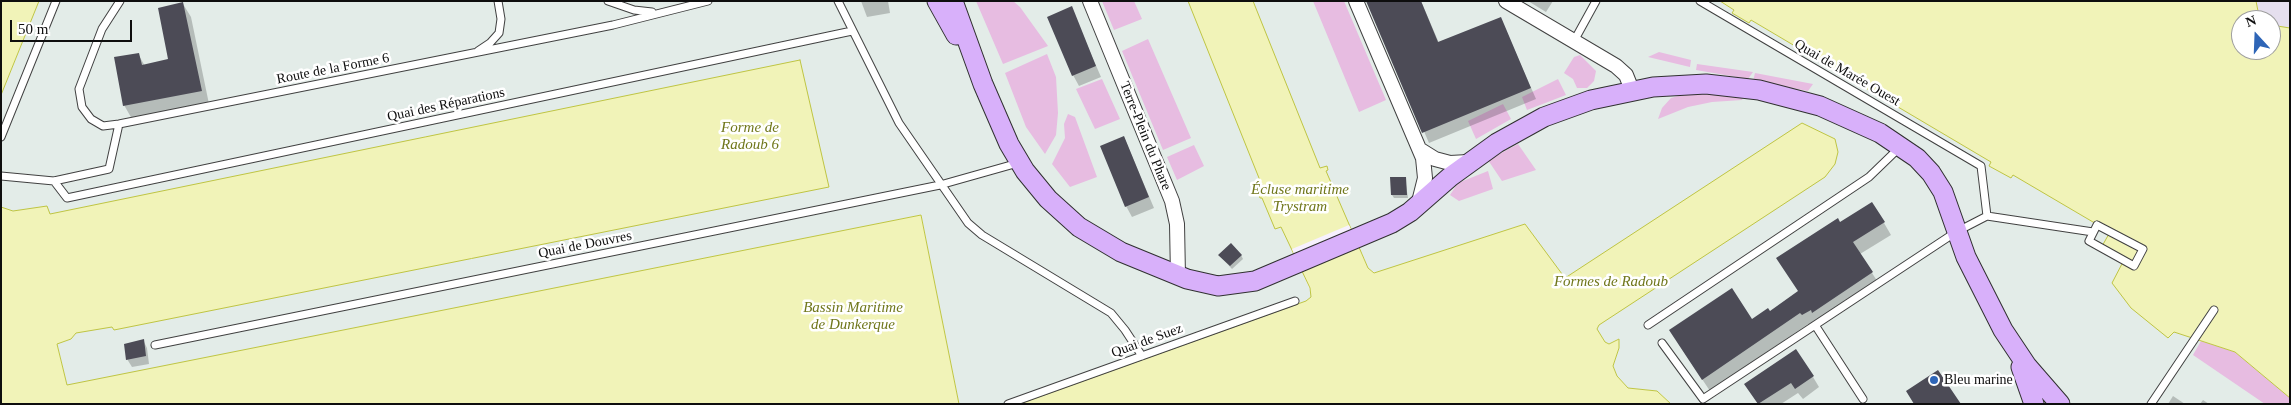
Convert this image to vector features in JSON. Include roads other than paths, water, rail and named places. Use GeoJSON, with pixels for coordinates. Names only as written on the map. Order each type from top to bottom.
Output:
{"type":"FeatureCollection","features":[{"type":"Feature","properties":{"kind":"street"},"geometry":{"type":"LineString","coordinates":[[937,1],[983,84]]}},
{"type":"Feature","properties":{"kind":"street"},"geometry":{"type":"LineString","coordinates":[[953,1],[983,84],[1009,144],[1020,163],[1048,199],[1079,227],[1121,252],[1178,276],[1208,285],[1227,286],[1255,280],[1397,220],[1418,206],[1468,162],[1509,136],[1544,117],[1584,102],[1632,90],[1665,85],[1706,84],[1778,94],[1808,102],[1845,116],[1901,146],[1921,162],[1938,182],[1966,257],[2011,342],[2036,378],[2060,404]]}},
{"type":"Feature","properties":{"kind":"street","name":"Terre-Plein du Phare"},"geometry":{"type":"LineString","coordinates":[[1090,1],[1172,201],[1177,224],[1178,276]]}},
{"type":"Feature","properties":{"kind":"street"},"geometry":{"type":"LineString","coordinates":[[1356,1],[1419,148],[1424,164],[1425,178],[1418,206]]}},
{"type":"Feature","properties":{"kind":"street"},"geometry":{"type":"LineString","coordinates":[[1506,1],[1622,71],[1629,80],[1632,90]]}},
{"type":"Feature","properties":{"kind":"street"},"geometry":{"type":"LineString","coordinates":[[1419,148],[1435,159],[1450,163],[1468,162]]}},
{"type":"Feature","properties":{"kind":"street"},"geometry":{"type":"LineString","coordinates":[[2011,342],[2034,404]]}},
{"type":"Feature","properties":{"kind":"lane"},"geometry":{"type":"LineString","coordinates":[[1,137],[56,1]]}},
{"type":"Feature","properties":{"kind":"lane"},"geometry":{"type":"LineString","coordinates":[[102,29],[113,1]]}},
{"type":"Feature","properties":{"kind":"lane","name":"Route de la Forme 6"},"geometry":{"type":"LineString","coordinates":[[120,1],[102,29],[80,85],[79,100],[87,115],[103,126],[614,25],[658,12],[708,1]]}},
{"type":"Feature","properties":{"kind":"lane"},"geometry":{"type":"LineString","coordinates":[[473,53],[490,43],[499,33],[501,19],[498,1]]}},
{"type":"Feature","properties":{"kind":"lane"},"geometry":{"type":"LineString","coordinates":[[608,1],[634,10],[658,12]]}},
{"type":"Feature","properties":{"kind":"lane"},"geometry":{"type":"LineString","coordinates":[[838,1],[899,123],[940,185],[975,229],[1111,314],[1125,330],[1142,356]]}},
{"type":"Feature","properties":{"kind":"lane"},"geometry":{"type":"LineString","coordinates":[[1574,41],[1596,1]]}},
{"type":"Feature","properties":{"kind":"lane","name":"Quai de Marée Ouest"},"geometry":{"type":"LineString","coordinates":[[1700,1],[1981,166],[1987,216]]}},
{"type":"Feature","properties":{"kind":"lane","name":"Quai des Réparations"},"geometry":{"type":"LineString","coordinates":[[54,181],[67,198],[852,32]]}},
{"type":"Feature","properties":{"kind":"lane"},"geometry":{"type":"LineString","coordinates":[[1,176],[54,181],[109,169],[120,124]]}},
{"type":"Feature","properties":{"kind":"lane"},"geometry":{"type":"LineString","coordinates":[[1648,325],[1870,177],[1888,162],[1901,146]]}},
{"type":"Feature","properties":{"kind":"lane","name":"Quai de Douvres"},"geometry":{"type":"LineString","coordinates":[[155,345],[940,185],[1020,163]]}},
{"type":"Feature","properties":{"kind":"lane"},"geometry":{"type":"LineString","coordinates":[[1662,343],[1703,399],[1956,232],[1987,216],[2093,232]]}},
{"type":"Feature","properties":{"kind":"lane"},"geometry":{"type":"LineString","coordinates":[[2097,225],[2143,249],[2134,266],[2089,241],[2093,232],[2097,225]]}},
{"type":"Feature","properties":{"kind":"lane","name":"Quai de Suez"},"geometry":{"type":"LineString","coordinates":[[1008,404],[1295,301]]}},
{"type":"Feature","properties":{"kind":"lane"},"geometry":{"type":"LineString","coordinates":[[2151,404],[2214,310]]}},
{"type":"Feature","properties":{"kind":"lane"},"geometry":{"type":"LineString","coordinates":[[1815,325],[1863,399]]}},
{"type":"Feature","properties":{"kind":"water"},"geometry":{"type":"Polygon","coordinates":[[[1,1],[39,1],[1,95],[1,1]]]}},
{"type":"Feature","properties":{"kind":"water"},"geometry":{"type":"Polygon","coordinates":[[[1188,1],[1253,1],[1320,168],[1327,166],[1328,170],[1326,171],[1368,268],[1374,273],[1525,224],[1565,278],[1802,123],[1835,139],[1838,152],[1835,164],[1825,177],[1599,325],[1597,329],[1605,342],[1609,344],[1619,339],[1619,348],[1613,366],[1617,376],[1628,388],[1657,391],[1671,404],[1019,404],[1306,301],[1311,297],[1310,288],[1281,227],[1275,229],[1262,198],[1260,198],[1259,195],[1265,193],[1188,1]]]}},
{"type":"Feature","properties":{"kind":"water"},"geometry":{"type":"Polygon","coordinates":[[[1720,1],[2256,1],[2258,10],[2231,10],[2231,60],[2281,60],[2281,27],[2290,28],[2290,398],[2235,352],[2174,332],[2168,338],[2131,308],[2112,283],[2124,260],[2101,248],[2110,232],[2013,175],[2011,178],[1989,166],[1991,162],[1751,20],[1749,23],[1732,13],[1734,10],[1720,1]]]}},
{"type":"Feature","properties":{"kind":"water"},"geometry":{"type":"Polygon","coordinates":[[[800,60],[829,187],[114,330],[112,327],[76,333],[71,339],[57,344],[67,385],[921,215],[959,404],[1,404],[1,207],[13,211],[47,206],[50,214],[800,60]]]}},
{"type":"Feature","properties":{"kind":"place","name":"Bleu marine"},"geometry":{"type":"Point","coordinates":[1934,380]}},
{"type":"Feature","properties":{"kind":"water label","name":"Forme de Radoub 6"},"geometry":{"type":"Point","coordinates":[750,136]}},
{"type":"Feature","properties":{"kind":"water label","name":"Écluse maritime Trystram"},"geometry":{"type":"Point","coordinates":[1300,198]}},
{"type":"Feature","properties":{"kind":"water label","name":"Formes de Radoub"},"geometry":{"type":"Point","coordinates":[1611,282]}},
{"type":"Feature","properties":{"kind":"water label","name":"Bassin Maritime de Dunkerque"},"geometry":{"type":"Point","coordinates":[853,316]}}]}
